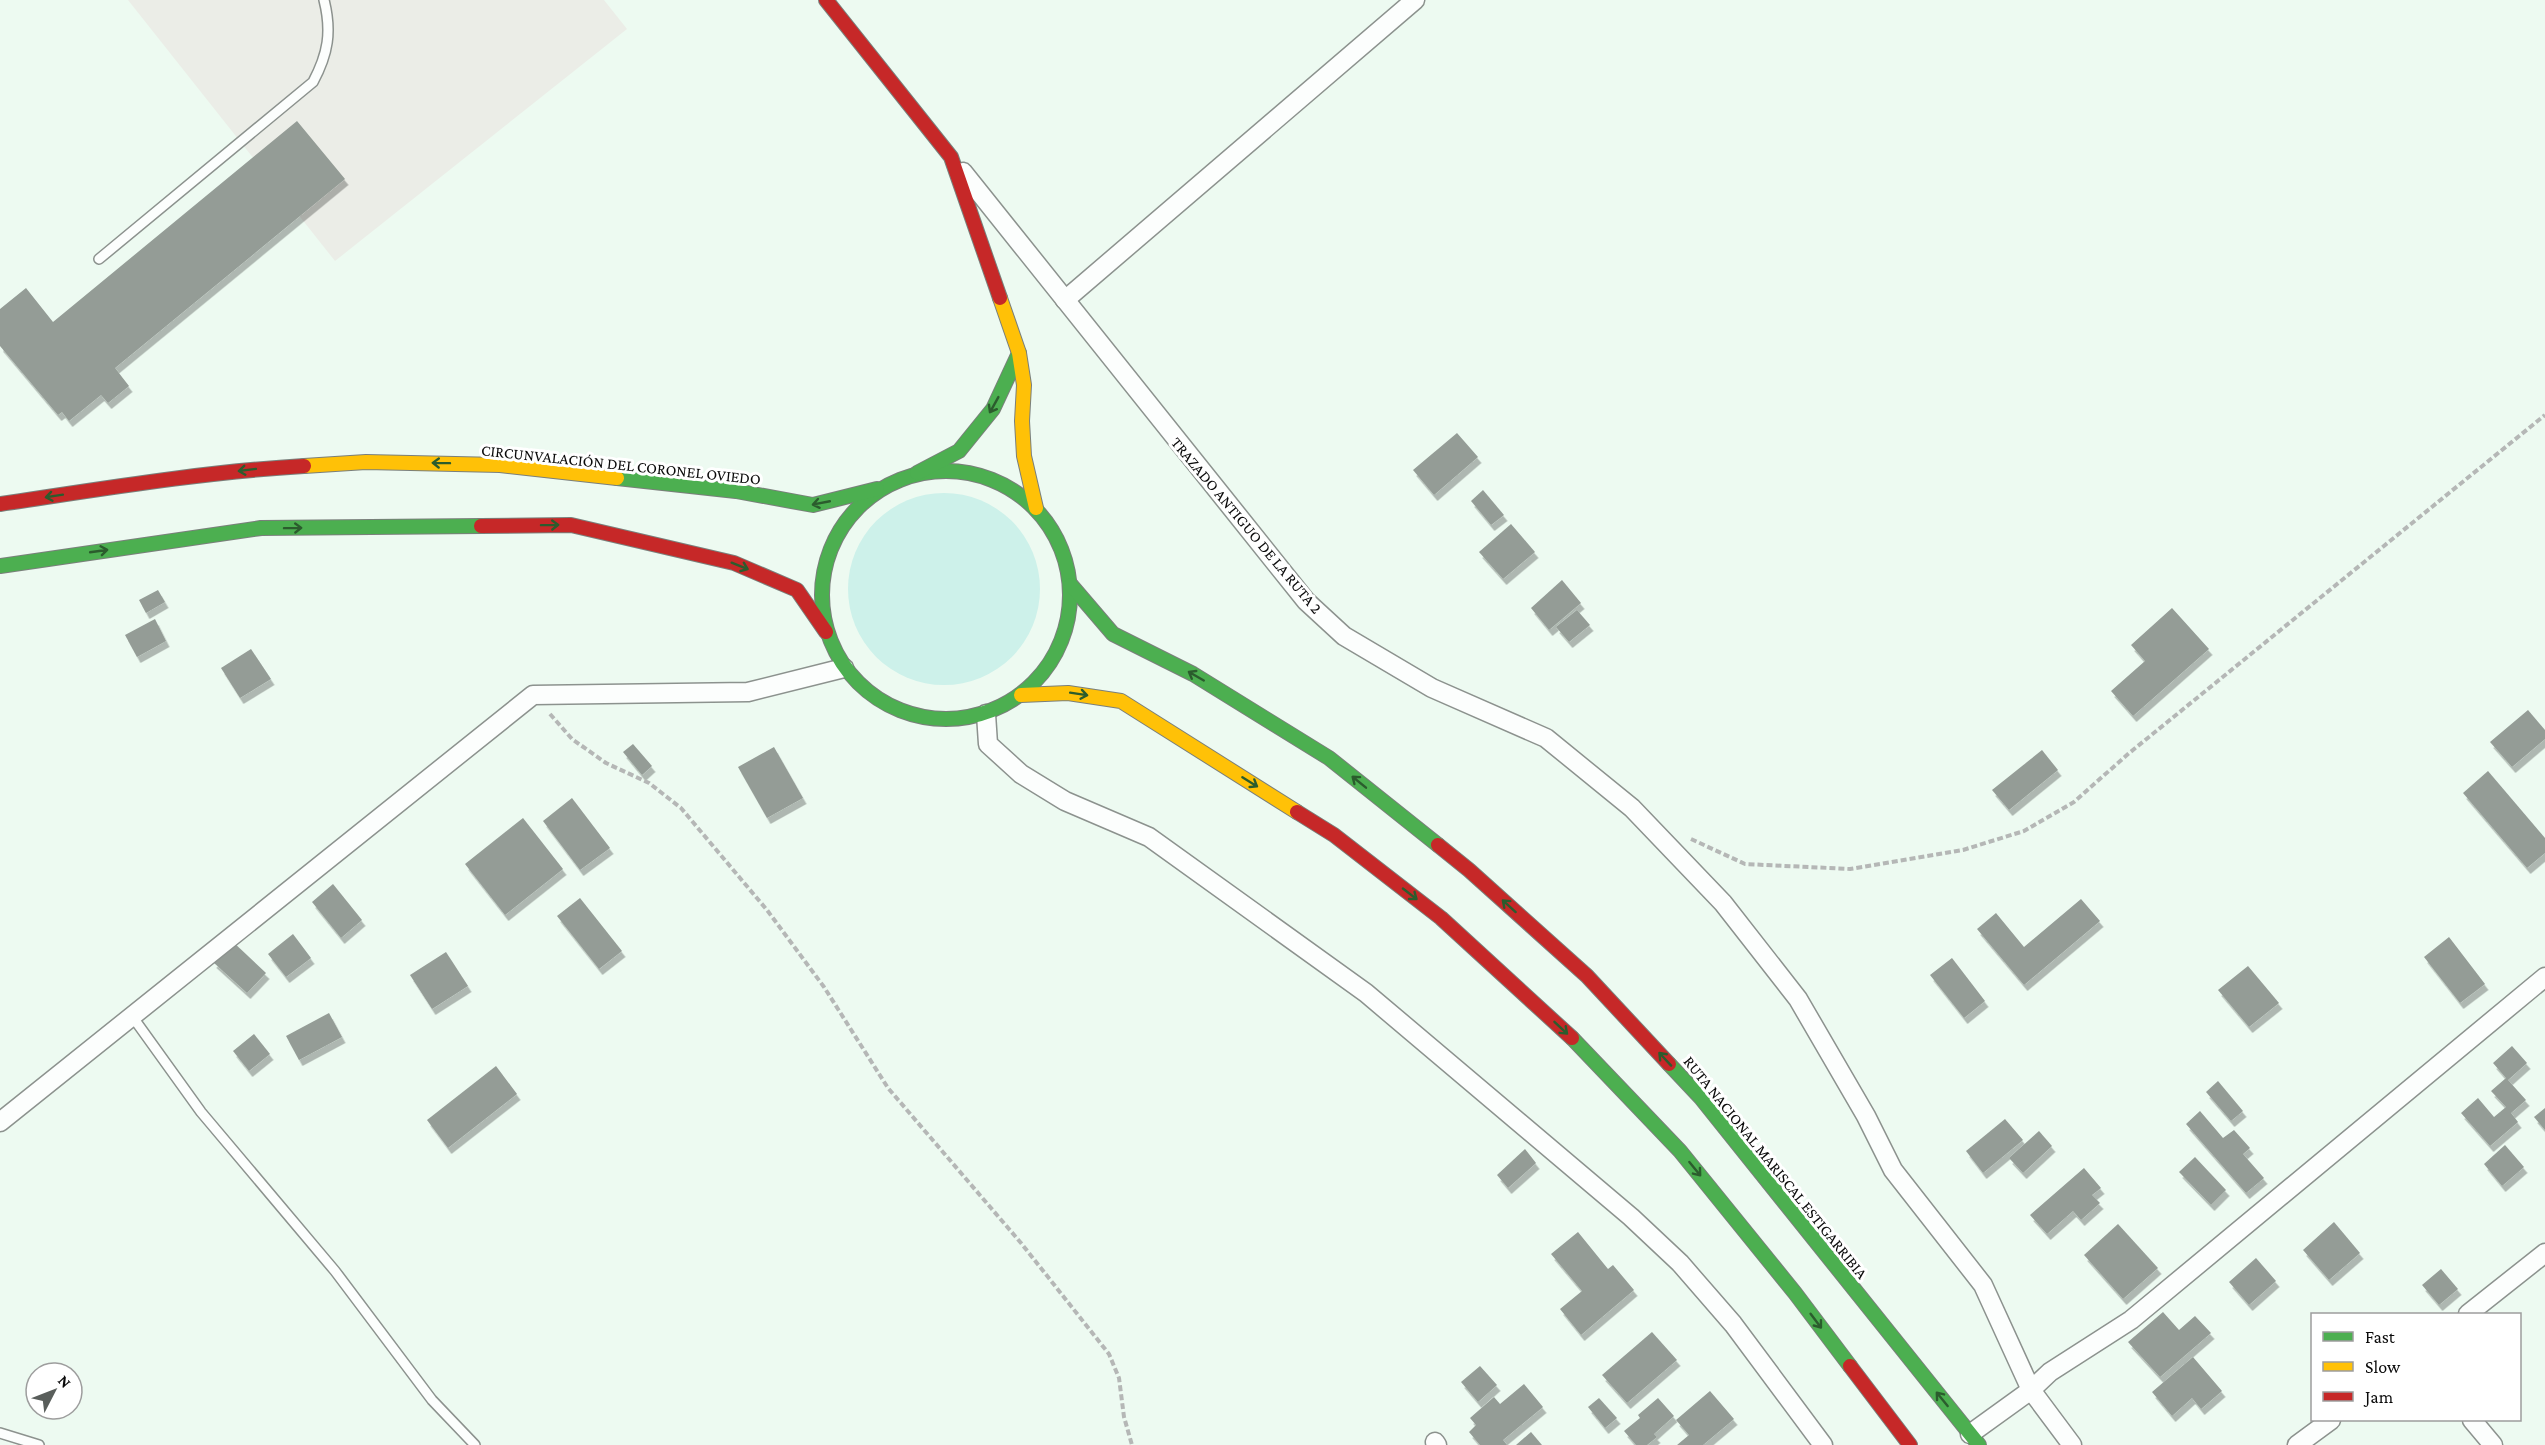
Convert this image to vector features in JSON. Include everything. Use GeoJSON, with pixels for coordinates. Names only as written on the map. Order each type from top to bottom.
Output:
{"type":"FeatureCollection","features":[{"type":"Feature","properties":{"kind":"main road"},"geometry":{"type":"LineString","coordinates":[[826,0],[951,157],[1019,353],[1024,385],[1022,421],[1024,456],[1036,508]]}},
{"type":"Feature","properties":{"kind":"main road"},"geometry":{"type":"LineString","coordinates":[[826,632],[820,592],[827,552],[847,516],[877,489],[959,451],[993,409],[1019,353]]}},
{"type":"Feature","properties":{"kind":"main road","name":"CIRCUNVALACIÓN DEL CORONEL OVIEDO"},"geometry":{"type":"LineString","coordinates":[[0,504],[263,468],[366,462],[500,465],[736,491],[813,506],[877,489]]}},
{"type":"Feature","properties":{"kind":"main road"},"geometry":{"type":"LineString","coordinates":[[0,566],[261,528],[571,525],[734,563],[797,590],[826,632],[844,668],[872,696],[908,714],[947,720],[986,714],[1021,695],[1050,665],[1067,627],[1071,585],[1060,544],[1036,508],[1001,482],[960,470],[917,472]]}},
{"type":"Feature","properties":{"kind":"main road","name":"RUTA NACIONAL MARISCAL ESTIGARRIBIA"},"geometry":{"type":"LineString","coordinates":[[1071,585],[1113,634],[1193,674],[1329,758],[1469,870],[1587,976],[1701,1098],[1974,1439]]}},
{"type":"Feature","properties":{"kind":"main road"},"geometry":{"type":"LineString","coordinates":[[1021,695],[1068,693],[1121,701],[1334,835],[1441,918],[1569,1035],[1680,1151],[1795,1293],[1910,1445]]}},
{"type":"Feature","properties":{"kind":"street"},"geometry":{"type":"LineString","coordinates":[[1065,300],[1415,0]]}},
{"type":"Feature","properties":{"kind":"street","name":"TRAZADO ANTIGUO DE LA RUTA 2"},"geometry":{"type":"LineString","coordinates":[[951,157],[1306,601],[1344,636],[1432,688],[1546,738],[1632,808],[1723,903],[1798,999],[1866,1116],[1893,1170],[1983,1285],[2031,1390],[2072,1445]]}},
{"type":"Feature","properties":{"kind":"street"},"geometry":{"type":"LineString","coordinates":[[0,1122],[533,695],[748,692],[844,668]]}},
{"type":"Feature","properties":{"kind":"street"},"geometry":{"type":"LineString","coordinates":[[986,714],[988,744],[1021,774],[1065,801],[1149,837],[1356,987],[1631,1217],[1680,1263],[1732,1324],[1823,1445]]}},
{"type":"Feature","properties":{"kind":"street"},"geometry":{"type":"LineString","coordinates":[[1974,1439],[2050,1372],[2131,1320],[2545,977]]}},
{"type":"Feature","properties":{"kind":"street"},"geometry":{"type":"LineString","coordinates":[[2469,1313],[2545,1253]]}},
{"type":"Feature","properties":{"kind":"street"},"geometry":{"type":"LineString","coordinates":[[2297,1445],[2328,1421]]}},
{"type":"Feature","properties":{"kind":"street"},"geometry":{"type":"LineString","coordinates":[[2474,1421],[2493,1445]]}},
{"type":"Feature","properties":{"kind":"lane"},"geometry":{"type":"LineString","coordinates":[[99,259],[313,82],[324,61],[329,31],[324,0]]}},
{"type":"Feature","properties":{"kind":"lane"},"geometry":{"type":"LineString","coordinates":[[132,1017],[201,1112],[335,1271],[432,1400],[475,1445]]}},
{"type":"Feature","properties":{"kind":"lane"},"geometry":{"type":"LineString","coordinates":[[0,1433],[39,1445]]}},
{"type":"Feature","properties":{"kind":"path"},"geometry":{"type":"LineString","coordinates":[[1684,836],[1744,864],[1850,869],[1963,850],[2024,831],[2074,802],[2174,716],[2545,415]]}},
{"type":"Feature","properties":{"kind":"path"},"geometry":{"type":"LineString","coordinates":[[533,695],[572,739],[606,763],[649,783],[681,808],[767,910],[824,987],[888,1088],[1021,1243],[1109,1354],[1119,1378],[1124,1417],[1132,1445]]}},
{"type":"Feature","properties":{"kind":"shaded area"},"geometry":{"type":"Polygon","coordinates":[[[128,0],[604,0],[627,29],[335,261],[128,0]]]}},
{"type":"Feature","properties":{"kind":"shaded area"},"geometry":{"type":"Polygon","coordinates":[[[935,493],[953,493],[981,500],[1012,521],[1033,552],[1040,589],[1033,626],[1012,657],[981,678],[953,685],[935,685],[899,674],[870,650],[859,634],[852,617],[848,598],[848,580],[859,544],[883,515],[899,504],[916,497],[935,493]]]}},
{"type":"Feature","properties":{"kind":"building"},"geometry":{"type":"Polygon","coordinates":[[[297,121],[345,179],[115,368],[129,386],[108,403],[101,395],[69,421],[62,412],[58,415],[0,346],[0,309],[26,288],[53,322],[297,121]]]}},
{"type":"Feature","properties":{"kind":"building"},"geometry":{"type":"Polygon","coordinates":[[[1457,433],[1478,457],[1434,495],[1413,470],[1457,433]]]}},
{"type":"Feature","properties":{"kind":"building"},"geometry":{"type":"Polygon","coordinates":[[[1483,490],[1504,515],[1491,525],[1471,501],[1483,490]]]}},
{"type":"Feature","properties":{"kind":"building"},"geometry":{"type":"Polygon","coordinates":[[[1511,524],[1535,552],[1503,579],[1479,552],[1511,524]]]}},
{"type":"Feature","properties":{"kind":"building"},"geometry":{"type":"Polygon","coordinates":[[[1562,580],[1581,603],[1549,630],[1531,608],[1562,580]]]}},
{"type":"Feature","properties":{"kind":"building"},"geometry":{"type":"Polygon","coordinates":[[[158,590],[165,602],[146,613],[139,600],[158,590]]]}},
{"type":"Feature","properties":{"kind":"building"},"geometry":{"type":"Polygon","coordinates":[[[2172,608],[2209,649],[2133,716],[2111,691],[2145,661],[2131,645],[2172,608]]]}},
{"type":"Feature","properties":{"kind":"building"},"geometry":{"type":"Polygon","coordinates":[[[1577,610],[1590,625],[1569,642],[1556,627],[1577,610]]]}},
{"type":"Feature","properties":{"kind":"building"},"geometry":{"type":"Polygon","coordinates":[[[155,619],[166,641],[137,657],[125,635],[155,619]]]}},
{"type":"Feature","properties":{"kind":"building"},"geometry":{"type":"Polygon","coordinates":[[[251,649],[271,679],[240,698],[221,668],[251,649]]]}},
{"type":"Feature","properties":{"kind":"building"},"geometry":{"type":"Polygon","coordinates":[[[2528,710],[2545,730],[2545,739],[2512,767],[2490,742],[2528,710]]]}},
{"type":"Feature","properties":{"kind":"building"},"geometry":{"type":"Polygon","coordinates":[[[633,744],[652,766],[642,775],[623,752],[633,744]]]}},
{"type":"Feature","properties":{"kind":"building"},"geometry":{"type":"Polygon","coordinates":[[[774,747],[803,798],[767,818],[738,767],[774,747]]]}},
{"type":"Feature","properties":{"kind":"building"},"geometry":{"type":"Polygon","coordinates":[[[2042,750],[2058,770],[2009,810],[1992,790],[2042,750]]]}},
{"type":"Feature","properties":{"kind":"building"},"geometry":{"type":"Polygon","coordinates":[[[2488,771],[2545,838],[2545,853],[2527,868],[2463,793],[2488,771]]]}},
{"type":"Feature","properties":{"kind":"building"},"geometry":{"type":"Polygon","coordinates":[[[572,798],[610,848],[580,870],[543,821],[572,798]]]}},
{"type":"Feature","properties":{"kind":"building"},"geometry":{"type":"Polygon","coordinates":[[[523,818],[563,869],[505,915],[465,864],[523,818]]]}},
{"type":"Feature","properties":{"kind":"building"},"geometry":{"type":"Polygon","coordinates":[[[333,884],[362,920],[341,938],[312,902],[333,884]]]}},
{"type":"Feature","properties":{"kind":"building"},"geometry":{"type":"Polygon","coordinates":[[[580,898],[622,951],[599,969],[557,916],[580,898]]]}},
{"type":"Feature","properties":{"kind":"building"},"geometry":{"type":"Polygon","coordinates":[[[2081,899],[2100,921],[2024,985],[1977,929],[1996,913],[2024,947],[2081,899]]]}},
{"type":"Feature","properties":{"kind":"building"},"geometry":{"type":"Polygon","coordinates":[[[293,934],[311,958],[286,977],[268,954],[293,934]]]}},
{"type":"Feature","properties":{"kind":"building"},"geometry":{"type":"Polygon","coordinates":[[[2449,937],[2485,984],[2460,1003],[2424,957],[2449,937]]]}},
{"type":"Feature","properties":{"kind":"building"},"geometry":{"type":"Polygon","coordinates":[[[232,941],[266,973],[247,993],[213,962],[232,941]]]}},
{"type":"Feature","properties":{"kind":"building"},"geometry":{"type":"Polygon","coordinates":[[[446,952],[468,986],[432,1009],[410,975],[446,952]]]}},
{"type":"Feature","properties":{"kind":"building"},"geometry":{"type":"Polygon","coordinates":[[[1952,958],[1985,1001],[1964,1018],[1930,975],[1952,958]]]}},
{"type":"Feature","properties":{"kind":"building"},"geometry":{"type":"Polygon","coordinates":[[[2248,966],[2279,1003],[2249,1027],[2218,990],[2248,966]]]}},
{"type":"Feature","properties":{"kind":"building"},"geometry":{"type":"Polygon","coordinates":[[[329,1013],[342,1037],[299,1060],[286,1036],[329,1013]]]}},
{"type":"Feature","properties":{"kind":"building"},"geometry":{"type":"Polygon","coordinates":[[[254,1034],[270,1054],[249,1071],[233,1051],[254,1034]]]}},
{"type":"Feature","properties":{"kind":"building"},"geometry":{"type":"Polygon","coordinates":[[[2512,1046],[2527,1063],[2508,1080],[2526,1100],[2511,1113],[2518,1122],[2490,1146],[2461,1113],[2478,1098],[2494,1117],[2506,1107],[2491,1091],[2506,1078],[2493,1063],[2512,1046]]]}},
{"type":"Feature","properties":{"kind":"building"},"geometry":{"type":"Polygon","coordinates":[[[496,1066],[517,1094],[448,1148],[427,1120],[496,1066]]]}},
{"type":"Feature","properties":{"kind":"building"},"geometry":{"type":"Polygon","coordinates":[[[2218,1081],[2243,1111],[2231,1121],[2206,1092],[2218,1081]]]}},
{"type":"Feature","properties":{"kind":"building"},"geometry":{"type":"Polygon","coordinates":[[[2545,1108],[2545,1130],[2534,1117],[2545,1108]]]}},
{"type":"Feature","properties":{"kind":"building"},"geometry":{"type":"Polygon","coordinates":[[[2200,1111],[2223,1138],[2234,1130],[2250,1148],[2243,1154],[2264,1178],[2246,1193],[2186,1124],[2200,1111]]]}},
{"type":"Feature","properties":{"kind":"building"},"geometry":{"type":"Polygon","coordinates":[[[2005,1119],[2023,1140],[1983,1173],[1966,1151],[2005,1119]]]}},
{"type":"Feature","properties":{"kind":"building"},"geometry":{"type":"Polygon","coordinates":[[[2039,1131],[2052,1146],[2023,1173],[2009,1158],[2039,1131]]]}},
{"type":"Feature","properties":{"kind":"building"},"geometry":{"type":"Polygon","coordinates":[[[2505,1145],[2524,1167],[2502,1186],[2484,1164],[2505,1145]]]}},
{"type":"Feature","properties":{"kind":"building"},"geometry":{"type":"Polygon","coordinates":[[[1525,1149],[1536,1163],[1508,1188],[1497,1175],[1525,1149]]]}},
{"type":"Feature","properties":{"kind":"building"},"geometry":{"type":"Polygon","coordinates":[[[2195,1157],[2226,1190],[2211,1205],[2179,1172],[2195,1157]]]}},
{"type":"Feature","properties":{"kind":"building"},"geometry":{"type":"Polygon","coordinates":[[[2084,1168],[2101,1188],[2092,1195],[2100,1203],[2081,1220],[2073,1211],[2047,1234],[2030,1215],[2084,1168]]]}},
{"type":"Feature","properties":{"kind":"building"},"geometry":{"type":"Polygon","coordinates":[[[2334,1222],[2360,1253],[2329,1280],[2303,1250],[2334,1222]]]}},
{"type":"Feature","properties":{"kind":"building"},"geometry":{"type":"Polygon","coordinates":[[[2118,1224],[2158,1268],[2123,1299],[2084,1255],[2118,1224]]]}},
{"type":"Feature","properties":{"kind":"building"},"geometry":{"type":"Polygon","coordinates":[[[1578,1232],[1608,1269],[1613,1265],[1634,1290],[1581,1335],[1560,1309],[1582,1291],[1551,1254],[1578,1232]]]}},
{"type":"Feature","properties":{"kind":"building"},"geometry":{"type":"Polygon","coordinates":[[[2256,1258],[2276,1281],[2249,1305],[2229,1282],[2256,1258]]]}},
{"type":"Feature","properties":{"kind":"building"},"geometry":{"type":"Polygon","coordinates":[[[2441,1269],[2458,1289],[2439,1305],[2422,1285],[2441,1269]]]}},
{"type":"Feature","properties":{"kind":"building"},"geometry":{"type":"Polygon","coordinates":[[[2163,1312],[2179,1330],[2195,1316],[2211,1333],[2160,1377],[2128,1342],[2163,1312]]]}},
{"type":"Feature","properties":{"kind":"building"},"geometry":{"type":"Polygon","coordinates":[[[1652,1332],[1677,1360],[1627,1403],[1602,1375],[1652,1332]]]}},
{"type":"Feature","properties":{"kind":"building"},"geometry":{"type":"Polygon","coordinates":[[[2193,1357],[2222,1391],[2201,1409],[2192,1398],[2172,1416],[2152,1392],[2193,1357]]]}},
{"type":"Feature","properties":{"kind":"building"},"geometry":{"type":"Polygon","coordinates":[[[1480,1366],[1497,1385],[1478,1402],[1461,1382],[1480,1366]]]}},
{"type":"Feature","properties":{"kind":"building"},"geometry":{"type":"Polygon","coordinates":[[[1524,1384],[1543,1407],[1503,1440],[1507,1445],[1480,1445],[1469,1432],[1476,1425],[1470,1418],[1494,1397],[1500,1404],[1524,1384]]]}},
{"type":"Feature","properties":{"kind":"building"},"geometry":{"type":"Polygon","coordinates":[[[1710,1391],[1734,1419],[1703,1445],[1677,1445],[1689,1435],[1676,1420],[1710,1391]]]}},
{"type":"Feature","properties":{"kind":"building"},"geometry":{"type":"Polygon","coordinates":[[[1599,1398],[1617,1418],[1605,1428],[1588,1407],[1599,1398]]]}},
{"type":"Feature","properties":{"kind":"building"},"geometry":{"type":"Polygon","coordinates":[[[1658,1398],[1674,1416],[1654,1434],[1657,1437],[1647,1445],[1636,1445],[1624,1431],[1640,1418],[1638,1415],[1658,1398]]]}},
{"type":"Feature","properties":{"kind":"building"},"geometry":{"type":"Polygon","coordinates":[[[1531,1432],[1542,1445],[1516,1445],[1531,1432]]]}},
{"type":"Feature","properties":{"kind":"traffic: fast"},"geometry":{"type":"LineString","coordinates":[[917,473],[959,451],[993,409],[1019,353]]}},
{"type":"Feature","properties":{"kind":"traffic: fast"},"geometry":{"type":"LineString","coordinates":[[934,471],[958,471],[982,476],[1005,485],[1034,507],[1056,536],[1061,547],[1068,571],[1070,595],[1068,619],[1061,643],[1056,654],[1034,683],[1005,705],[994,710],[958,719],[934,719],[910,714],[887,705],[867,691],[850,674],[836,654],[827,631],[822,607],[822,583],[827,559],[836,536],[850,516],[867,499],[887,485],[910,476],[934,471]]}},
{"type":"Feature","properties":{"kind":"traffic: fast"},"geometry":{"type":"LineString","coordinates":[[617,478],[736,491],[813,505],[877,489]]}},
{"type":"Feature","properties":{"kind":"traffic: fast"},"geometry":{"type":"LineString","coordinates":[[0,566],[261,528],[481,526]]}},
{"type":"Feature","properties":{"kind":"traffic: fast"},"geometry":{"type":"LineString","coordinates":[[1071,585],[1113,634],[1193,674],[1329,758],[1438,845]]}},
{"type":"Feature","properties":{"kind":"traffic: fast"},"geometry":{"type":"LineString","coordinates":[[1572,1038],[1680,1151],[1795,1293],[1850,1366]]}},
{"type":"Feature","properties":{"kind":"traffic: fast"},"geometry":{"type":"LineString","coordinates":[[1669,1064],[1701,1098],[1979,1445]]}},
{"type":"Feature","properties":{"kind":"traffic: slow"},"geometry":{"type":"LineString","coordinates":[[1000,298],[1019,353],[1024,385],[1022,421],[1024,456],[1036,508]]}},
{"type":"Feature","properties":{"kind":"traffic: slow"},"geometry":{"type":"LineString","coordinates":[[304,466],[366,462],[500,465],[617,478]]}},
{"type":"Feature","properties":{"kind":"traffic: slow"},"geometry":{"type":"LineString","coordinates":[[1021,695],[1068,693],[1121,701],[1297,812]]}},
{"type":"Feature","properties":{"kind":"traffic: jam"},"geometry":{"type":"LineString","coordinates":[[826,0],[951,157],[1000,298]]}},
{"type":"Feature","properties":{"kind":"traffic: jam"},"geometry":{"type":"LineString","coordinates":[[0,504],[190,477],[304,466]]}},
{"type":"Feature","properties":{"kind":"traffic: jam"},"geometry":{"type":"LineString","coordinates":[[481,526],[571,525],[734,563],[797,590],[826,632]]}},
{"type":"Feature","properties":{"kind":"traffic: jam"},"geometry":{"type":"LineString","coordinates":[[1297,812],[1334,835],[1441,918],[1572,1038]]}},
{"type":"Feature","properties":{"kind":"traffic: jam"},"geometry":{"type":"LineString","coordinates":[[1438,845],[1587,976],[1669,1064]]}},
{"type":"Feature","properties":{"kind":"traffic: jam"},"geometry":{"type":"LineString","coordinates":[[1850,1366],[1910,1445]]}}]}
